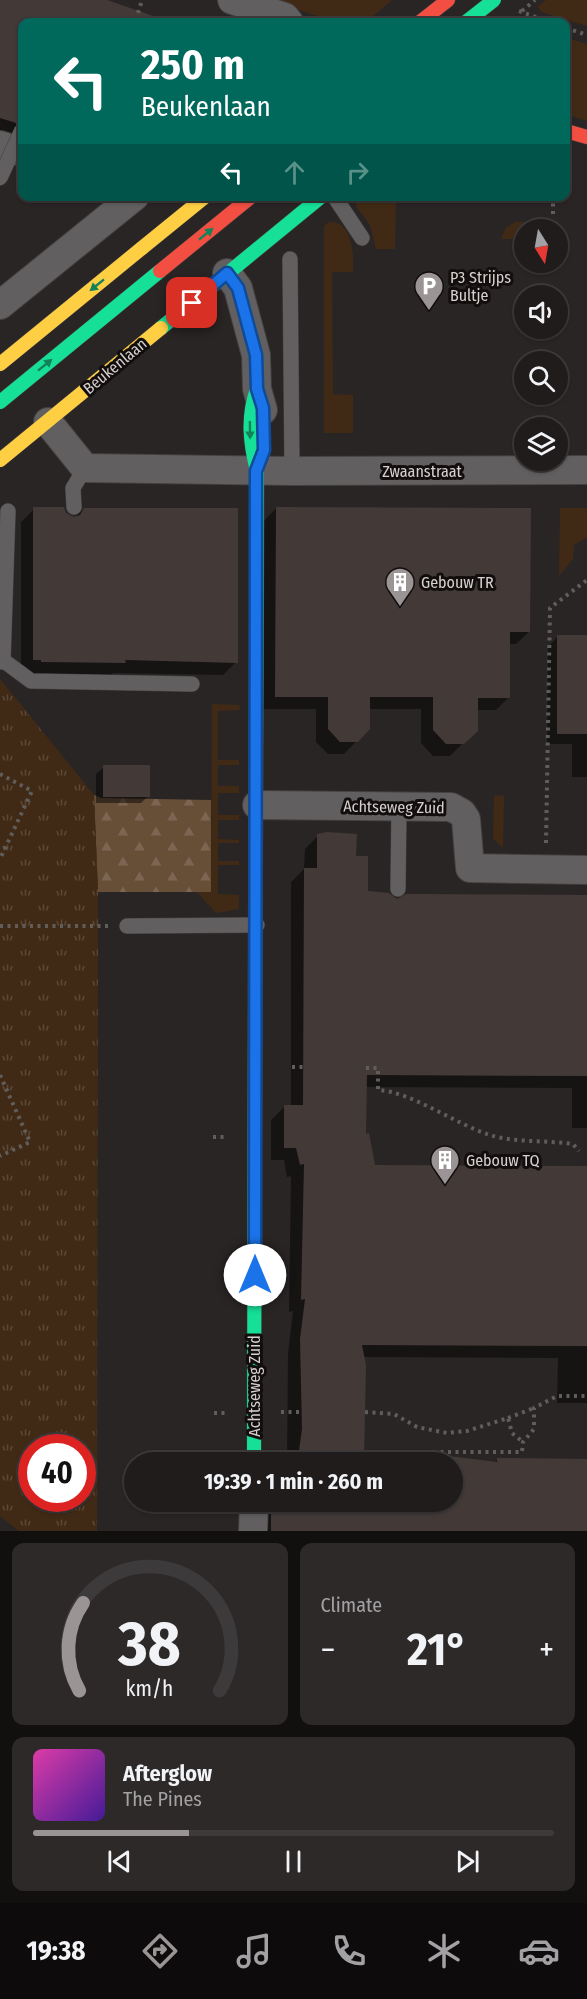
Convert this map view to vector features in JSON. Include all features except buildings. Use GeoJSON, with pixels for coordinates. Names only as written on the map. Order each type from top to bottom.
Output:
{"type":"FeatureCollection","features":[{"type":"Feature","properties":{"kind":"street"},"geometry":{"type":"LineString","coordinates":[[232,0],[286,18]]}},
{"type":"Feature","properties":{"kind":"street"},"geometry":{"type":"LineString","coordinates":[[425,18],[448,0]]}},
{"type":"Feature","properties":{"kind":"street"},"geometry":{"type":"LineString","coordinates":[[471,18],[494,0]]}},
{"type":"Feature","properties":{"kind":"street"},"geometry":{"type":"LineString","coordinates":[[570,131],[587,137]]}},
{"type":"Feature","properties":{"kind":"street"},"geometry":{"type":"LineString","coordinates":[[0,145],[18,151]]}},
{"type":"Feature","properties":{"kind":"street"},"geometry":{"type":"LineString","coordinates":[[0,305],[129,201]]}},
{"type":"Feature","properties":{"kind":"street"},"geometry":{"type":"LineString","coordinates":[[0,364],[200,201]]}},
{"type":"Feature","properties":{"kind":"street"},"geometry":{"type":"LineString","coordinates":[[0,402],[246,201]]}},
{"type":"Feature","properties":{"kind":"street","name":"Beukenlaan"},"geometry":{"type":"LineString","coordinates":[[0,460],[316,201]]}},
{"type":"Feature","properties":{"kind":"street","name":"Achtseweg Zuid"},"geometry":{"type":"LineString","coordinates":[[227,273],[238,288],[256,355],[257,389],[263,408],[264,450],[256,471],[254,1452]]}},
{"type":"Feature","properties":{"kind":"street"},"geometry":{"type":"LineString","coordinates":[[48,422],[86,468],[256,471]]}},
{"type":"Feature","properties":{"kind":"street","name":"Zwaanstraat"},"geometry":{"type":"LineString","coordinates":[[256,471],[587,470]]}},
{"type":"Feature","properties":{"kind":"street","name":"Achtseweg Zuid"},"geometry":{"type":"LineString","coordinates":[[257,805],[445,806],[462,813],[469,830],[470,868],[587,870]]}},
{"type":"Feature","properties":{"kind":"street"},"geometry":{"type":"LineString","coordinates":[[253,1531],[254,1512]]}},
{"type":"Feature","properties":{"kind":"lane"},"geometry":{"type":"LineString","coordinates":[[0,178],[18,139]]}},
{"type":"Feature","properties":{"kind":"lane"},"geometry":{"type":"LineString","coordinates":[[337,201],[362,238]]}},
{"type":"Feature","properties":{"kind":"lane"},"geometry":{"type":"LineString","coordinates":[[290,260],[292,471]]}},
{"type":"Feature","properties":{"kind":"lane"},"geometry":{"type":"LineString","coordinates":[[74,507],[73,488],[86,468]]}},
{"type":"Feature","properties":{"kind":"lane"},"geometry":{"type":"LineString","coordinates":[[8,511],[1,660],[31,681],[192,684]]}},
{"type":"Feature","properties":{"kind":"lane"},"geometry":{"type":"LineString","coordinates":[[398,889],[399,806]]}},
{"type":"Feature","properties":{"kind":"lane"},"geometry":{"type":"LineString","coordinates":[[127,926],[256,925]]}},
{"type":"Feature","properties":{"kind":"path"},"geometry":{"type":"LineString","coordinates":[[138,12],[142,0]]}},
{"type":"Feature","properties":{"kind":"path"},"geometry":{"type":"LineString","coordinates":[[570,29],[587,35]]}},
{"type":"Feature","properties":{"kind":"path"},"geometry":{"type":"LineString","coordinates":[[553,201],[553,214]]}},
{"type":"Feature","properties":{"kind":"path"},"geometry":{"type":"LineString","coordinates":[[545,870],[550,608],[587,580]]}},
{"type":"Feature","properties":{"kind":"path"},"geometry":{"type":"LineString","coordinates":[[0,774],[32,791],[0,859]]}},
{"type":"Feature","properties":{"kind":"path"},"geometry":{"type":"LineString","coordinates":[[0,926],[127,926]]}},
{"type":"Feature","properties":{"kind":"path"},"geometry":{"type":"LineString","coordinates":[[292,1067],[303,1067]]}},
{"type":"Feature","properties":{"kind":"path"},"geometry":{"type":"LineString","coordinates":[[366,1068],[378,1068],[378,1090],[401,1094],[479,1131],[498,1137],[573,1144],[579,1151]]}},
{"type":"Feature","properties":{"kind":"path"},"geometry":{"type":"LineString","coordinates":[[0,1075],[30,1142],[0,1156]]}},
{"type":"Feature","properties":{"kind":"path"},"geometry":{"type":"LineString","coordinates":[[364,1413],[394,1414],[417,1427],[447,1432],[467,1431],[534,1408],[557,1396],[587,1396]]}},
{"type":"Feature","properties":{"kind":"path"},"geometry":{"type":"LineString","coordinates":[[463,1452],[522,1452],[523,1442],[534,1429],[534,1408]]}},
{"type":"Feature","properties":{"kind":"path"},"geometry":{"type":"LineString","coordinates":[[290,1412],[302,1412]]}},
{"type":"Feature","properties":{"kind":"path"},"geometry":{"type":"LineString","coordinates":[[508,1418],[512,1433],[523,1442]]}},
{"type":"Feature","properties":{"kind":"green space"},"geometry":{"type":"Polygon","coordinates":[[[270,0],[392,0],[371,18],[323,18],[270,0]]]}},
{"type":"Feature","properties":{"kind":"green space"},"geometry":{"type":"Polygon","coordinates":[[[546,0],[587,0],[587,26],[570,21],[570,18],[561,18],[541,12],[538,6],[546,0]]]}},
{"type":"Feature","properties":{"kind":"green space"},"geometry":{"type":"Polygon","coordinates":[[[570,39],[587,44],[587,121],[570,115],[570,39]]]}},
{"type":"Feature","properties":{"kind":"green space"},"geometry":{"type":"Polygon","coordinates":[[[356,201],[396,201],[395,249],[376,249],[370,225],[356,206],[356,201]]]}},
{"type":"Feature","properties":{"kind":"green space"},"geometry":{"type":"Polygon","coordinates":[[[329,222],[343,227],[350,240],[353,257],[353,272],[332,272],[333,394],[353,395],[353,433],[324,433],[324,226],[329,222]]]}},
{"type":"Feature","properties":{"kind":"green space"},"geometry":{"type":"Polygon","coordinates":[[[514,223],[514,239],[501,239],[506,228],[514,223]]]}},
{"type":"Feature","properties":{"kind":"green space"},"geometry":{"type":"Polygon","coordinates":[[[560,508],[587,508],[587,537],[574,545],[573,559],[559,576],[560,508]]]}},
{"type":"Feature","properties":{"kind":"green space"},"geometry":{"type":"Polygon","coordinates":[[[0,679],[94,795],[98,892],[97,1531],[19,1531],[0,1516],[0,679]]]}},
{"type":"Feature","properties":{"kind":"green space"},"geometry":{"type":"Polygon","coordinates":[[[212,704],[239,705],[240,710],[218,711],[218,760],[239,760],[239,765],[218,765],[218,786],[239,786],[239,793],[218,793],[218,815],[239,815],[239,820],[218,820],[218,839],[239,840],[239,843],[218,843],[218,861],[239,861],[239,865],[218,865],[218,894],[239,895],[239,909],[216,913],[197,892],[211,891],[212,704]]]}},
{"type":"Feature","properties":{"kind":"green space"},"geometry":{"type":"Polygon","coordinates":[[[94,795],[101,798],[211,800],[211,892],[98,892],[94,795]]]}},
{"type":"Feature","properties":{"kind":"green space"},"geometry":{"type":"Polygon","coordinates":[[[494,795],[504,796],[503,848],[493,838],[494,795]]]}},
{"type":"Feature","properties":{"kind":"traffic: fast"},"geometry":{"type":"LineString","coordinates":[[471,18],[494,0]]}},
{"type":"Feature","properties":{"kind":"traffic: fast"},"geometry":{"type":"LineString","coordinates":[[161,328],[316,201]]}},
{"type":"Feature","properties":{"kind":"traffic: fast"},"geometry":{"type":"LineString","coordinates":[[0,402],[160,271]]}},
{"type":"Feature","properties":{"kind":"traffic: fast"},"geometry":{"type":"LineString","coordinates":[[256,756],[257,471],[251,430],[252,410],[257,389]]}},
{"type":"Feature","properties":{"kind":"traffic: fast"},"geometry":{"type":"LineString","coordinates":[[254,1452],[255,1017]]}},
{"type":"Feature","properties":{"kind":"traffic: slow"},"geometry":{"type":"LineString","coordinates":[[142,248],[200,201]]}},
{"type":"Feature","properties":{"kind":"traffic: slow"},"geometry":{"type":"LineString","coordinates":[[0,364],[142,248]]}},
{"type":"Feature","properties":{"kind":"traffic: slow"},"geometry":{"type":"LineString","coordinates":[[0,460],[161,328]]}},
{"type":"Feature","properties":{"kind":"traffic: slow"},"geometry":{"type":"LineString","coordinates":[[255,1017],[256,756]]}},
{"type":"Feature","properties":{"kind":"traffic: jam"},"geometry":{"type":"LineString","coordinates":[[425,18],[448,0]]}},
{"type":"Feature","properties":{"kind":"traffic: jam"},"geometry":{"type":"LineString","coordinates":[[570,132],[587,137]]}},
{"type":"Feature","properties":{"kind":"traffic: jam"},"geometry":{"type":"LineString","coordinates":[[160,271],[246,201]]}},
{"type":"Feature","properties":{"kind":"place","name":"P3 Strijps Bultje"},"geometry":{"type":"Point","coordinates":[429,312]}},
{"type":"Feature","properties":{"kind":"place","name":"Gebouw TR"},"geometry":{"type":"Point","coordinates":[400,608]}},
{"type":"Feature","properties":{"kind":"place","name":"Gebouw TQ"},"geometry":{"type":"Point","coordinates":[445,1186]}},
{"type":"Feature","properties":{"kind":"route"},"geometry":{"type":"LineString","coordinates":[[192,303],[227,273],[238,288],[256,355],[257,389],[263,408],[264,450],[256,471],[255,1275]]}}]}
